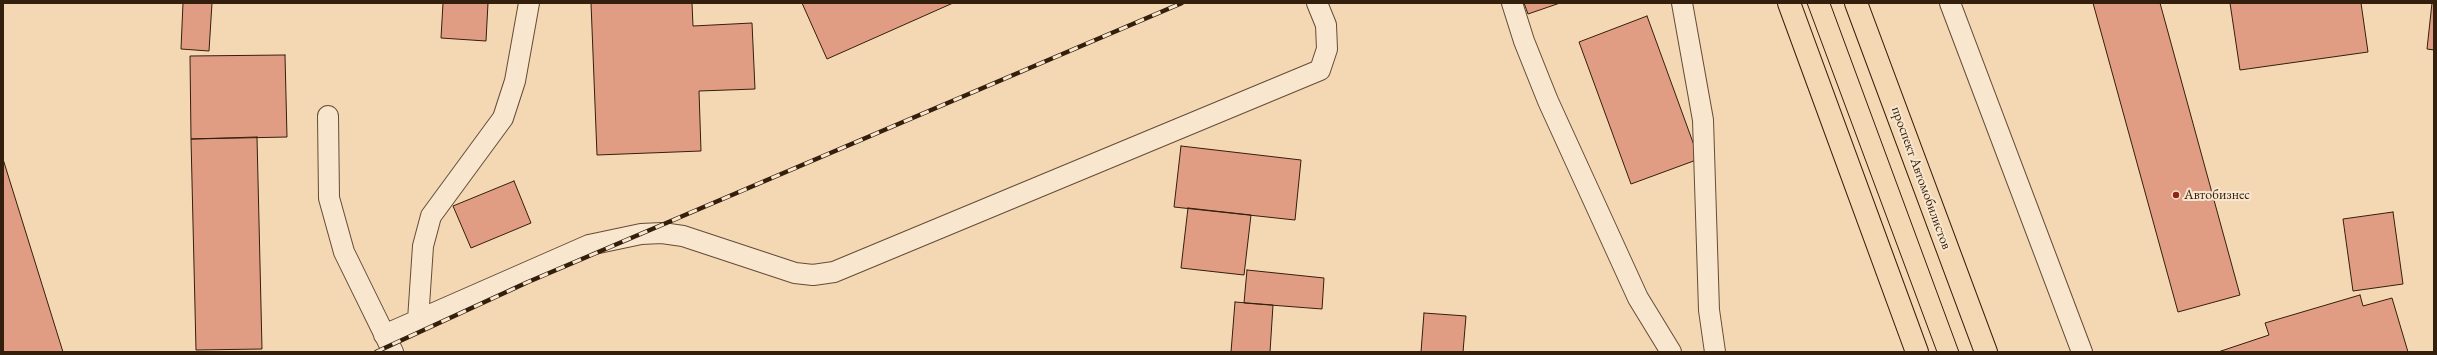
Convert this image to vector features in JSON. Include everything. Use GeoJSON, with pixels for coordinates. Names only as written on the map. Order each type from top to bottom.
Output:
{"type":"FeatureCollection","features":[{"type":"Feature","properties":{"kind":"main road"},"geometry":{"type":"LineString","coordinates":[[1789,3],[1917,352]]}},
{"type":"Feature","properties":{"kind":"main road","name":"проспект Автомобилистов"},"geometry":{"type":"LineString","coordinates":[[1856,3],[1986,352]]}},
{"type":"Feature","properties":{"kind":"lane"},"geometry":{"type":"LineString","coordinates":[[418,320],[423,246],[431,216],[503,118],[515,81],[529,3]]}},
{"type":"Feature","properties":{"kind":"lane"},"geometry":{"type":"LineString","coordinates":[[328,116],[331,205],[344,252],[388,343],[418,320],[590,245],[641,234],[662,233],[683,236],[795,273],[813,275],[834,272],[1320,70],[1327,50],[1326,25],[1317,3]]}},
{"type":"Feature","properties":{"kind":"lane"},"geometry":{"type":"LineString","coordinates":[[1512,3],[1524,41],[1548,101],[1631,284],[1671,352]]}},
{"type":"Feature","properties":{"kind":"lane"},"geometry":{"type":"LineString","coordinates":[[1682,3],[1703,120],[1709,303],[1715,352]]}},
{"type":"Feature","properties":{"kind":"lane"},"geometry":{"type":"LineString","coordinates":[[1950,3],[2082,352]]}},
{"type":"Feature","properties":{"kind":"building"},"geometry":{"type":"Polygon","coordinates":[[[183,3],[212,3],[209,51],[181,49],[183,3]]]}},
{"type":"Feature","properties":{"kind":"building"},"geometry":{"type":"Polygon","coordinates":[[[443,3],[488,3],[486,41],[441,38],[443,3]]]}},
{"type":"Feature","properties":{"kind":"building"},"geometry":{"type":"Polygon","coordinates":[[[591,3],[692,3],[693,26],[752,23],[755,89],[699,91],[701,151],[597,155],[591,3]]]}},
{"type":"Feature","properties":{"kind":"building"},"geometry":{"type":"Polygon","coordinates":[[[802,3],[953,3],[827,59],[802,3]]]}},
{"type":"Feature","properties":{"kind":"building"},"geometry":{"type":"Polygon","coordinates":[[[1524,3],[1560,3],[1528,14],[1524,3]]]}},
{"type":"Feature","properties":{"kind":"building"},"geometry":{"type":"Polygon","coordinates":[[[2093,3],[2160,3],[2240,295],[2178,312],[2093,3]]]}},
{"type":"Feature","properties":{"kind":"building"},"geometry":{"type":"Polygon","coordinates":[[[2230,3],[2361,3],[2368,52],[2240,70],[2230,3]]]}},
{"type":"Feature","properties":{"kind":"building"},"geometry":{"type":"Polygon","coordinates":[[[2432,3],[2434,3],[2434,50],[2427,49],[2432,3]]]}},
{"type":"Feature","properties":{"kind":"building"},"geometry":{"type":"Polygon","coordinates":[[[1647,16],[1699,159],[1631,184],[1579,42],[1647,16]]]}},
{"type":"Feature","properties":{"kind":"building"},"geometry":{"type":"Polygon","coordinates":[[[285,55],[287,137],[191,139],[190,56],[285,55]]]}},
{"type":"Feature","properties":{"kind":"building"},"geometry":{"type":"Polygon","coordinates":[[[257,137],[262,349],[196,350],[191,139],[257,137]]]}},
{"type":"Feature","properties":{"kind":"building"},"geometry":{"type":"Polygon","coordinates":[[[1181,146],[1301,160],[1295,220],[1174,207],[1181,146]]]}},
{"type":"Feature","properties":{"kind":"building"},"geometry":{"type":"Polygon","coordinates":[[[3,159],[63,352],[3,352],[3,159]]]}},
{"type":"Feature","properties":{"kind":"building"},"geometry":{"type":"Polygon","coordinates":[[[514,181],[531,223],[471,248],[453,206],[514,181]]]}},
{"type":"Feature","properties":{"kind":"building"},"geometry":{"type":"Polygon","coordinates":[[[1188,208],[1251,215],[1244,275],[1181,268],[1188,208]]]}},
{"type":"Feature","properties":{"kind":"building"},"geometry":{"type":"Polygon","coordinates":[[[2393,212],[2403,284],[2353,291],[2343,219],[2393,212]]]}},
{"type":"Feature","properties":{"kind":"building"},"geometry":{"type":"Polygon","coordinates":[[[1247,270],[1324,278],[1322,309],[1244,303],[1247,270]]]}},
{"type":"Feature","properties":{"kind":"building"},"geometry":{"type":"Polygon","coordinates":[[[2360,295],[2363,306],[2392,298],[2408,352],[2218,352],[2269,335],[2265,323],[2360,295]]]}},
{"type":"Feature","properties":{"kind":"building"},"geometry":{"type":"Polygon","coordinates":[[[1235,302],[1273,305],[1270,352],[1231,352],[1235,302]]]}},
{"type":"Feature","properties":{"kind":"building"},"geometry":{"type":"Polygon","coordinates":[[[1424,313],[1466,316],[1463,352],[1421,352],[1424,313]]]}},
{"type":"Feature","properties":{"kind":"tram line"},"geometry":{"type":"LineString","coordinates":[[1807,3],[1937,352]]}},
{"type":"Feature","properties":{"kind":"tram line"},"geometry":{"type":"LineString","coordinates":[[1830,3],[1959,352]]}},
{"type":"Feature","properties":{"kind":"railway"},"geometry":{"type":"LineString","coordinates":[[376,352],[528,282],[1182,3]]}},
{"type":"Feature","properties":{"kind":"place","name":"Автобизнес"},"geometry":{"type":"Point","coordinates":[2176,195]}}]}
